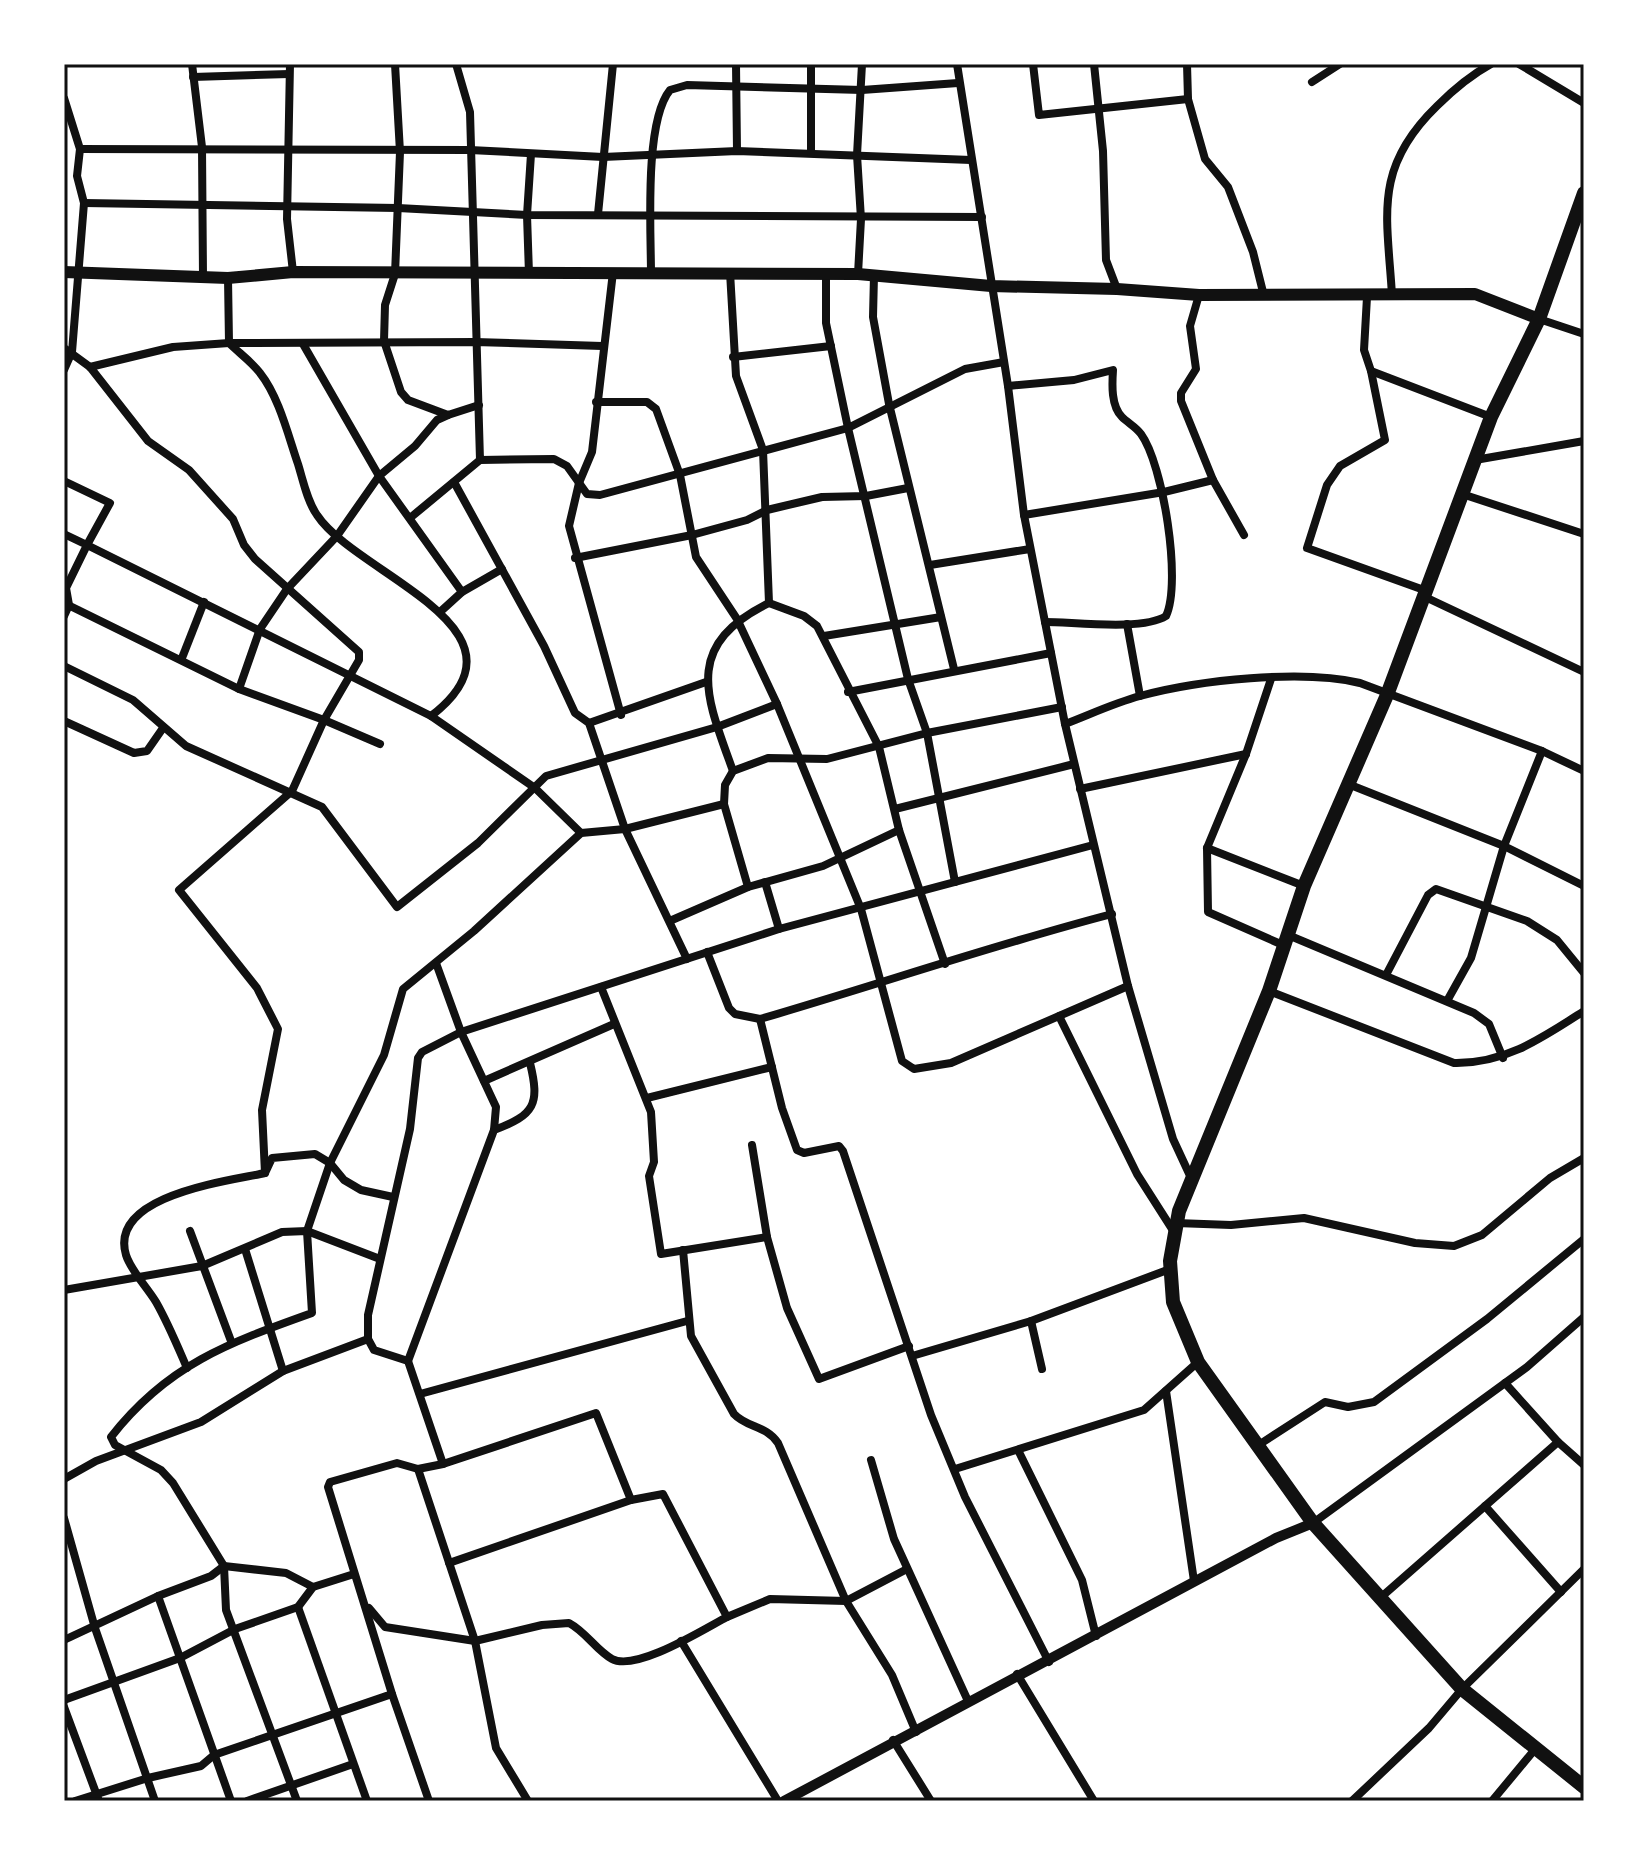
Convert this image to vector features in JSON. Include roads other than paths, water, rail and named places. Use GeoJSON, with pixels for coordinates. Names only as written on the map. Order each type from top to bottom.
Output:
{"type":"FeatureCollection","features":[{"type":"Feature","properties":{"kind":"main road"},"geometry":{"type":"LineString","coordinates":[[1584,193],[1581,213],[1539,319],[1491,417],[1387,695],[1304,886],[1269,991],[1175,1228],[1170,1269],[1173,1302],[1198,1362],[1313,1523],[1462,1689],[1584,1787]]}},
{"type":"Feature","properties":{"kind":"main road"},"geometry":{"type":"LineString","coordinates":[[64,272],[228,278],[293,272],[858,274],[991,286],[1117,289],[1199,295],[1367,297],[1475,294],[1539,319]]}},
{"type":"Feature","properties":{"kind":"street"},"geometry":{"type":"LineString","coordinates":[[192,64],[202,147],[203,277]]}},
{"type":"Feature","properties":{"kind":"street"},"geometry":{"type":"LineString","coordinates":[[290,64],[288,206],[293,272]]}},
{"type":"Feature","properties":{"kind":"street"},"geometry":{"type":"LineString","coordinates":[[395,64],[400,152],[398,208],[395,274],[385,305],[384,341],[401,392],[408,400],[448,415]]}},
{"type":"Feature","properties":{"kind":"street"},"geometry":{"type":"LineString","coordinates":[[456,64],[470,112],[480,460]]}},
{"type":"Feature","properties":{"kind":"street"},"geometry":{"type":"LineString","coordinates":[[598,214],[613,64]]}},
{"type":"Feature","properties":{"kind":"street"},"geometry":{"type":"LineString","coordinates":[[736,64],[737,151]]}},
{"type":"Feature","properties":{"kind":"street"},"geometry":{"type":"LineString","coordinates":[[811,64],[811,153]]}},
{"type":"Feature","properties":{"kind":"street"},"geometry":{"type":"LineString","coordinates":[[858,274],[861,219],[857,155],[862,64]]}},
{"type":"Feature","properties":{"kind":"street"},"geometry":{"type":"LineString","coordinates":[[957,64],[1008,386],[1024,515],[1065,724],[1128,986],[1173,1139],[1193,1183]]}},
{"type":"Feature","properties":{"kind":"street"},"geometry":{"type":"LineString","coordinates":[[1033,64],[1039,115],[1188,99]]}},
{"type":"Feature","properties":{"kind":"street"},"geometry":{"type":"LineString","coordinates":[[1094,64],[1103,151],[1106,260],[1117,289]]}},
{"type":"Feature","properties":{"kind":"street"},"geometry":{"type":"LineString","coordinates":[[1187,64],[1188,99],[1205,159],[1228,187],[1253,252],[1264,297]]}},
{"type":"Feature","properties":{"kind":"street"},"geometry":{"type":"LineString","coordinates":[[1312,82],[1340,64]]}},
{"type":"Feature","properties":{"kind":"street"},"geometry":{"type":"LineString","coordinates":[[1392,295],[1387,211],[1395,158],[1414,128],[1450,93],[1491,64]]}},
{"type":"Feature","properties":{"kind":"street"},"geometry":{"type":"LineString","coordinates":[[1519,64],[1584,103]]}},
{"type":"Feature","properties":{"kind":"street"},"geometry":{"type":"LineString","coordinates":[[193,77],[289,74]]}},
{"type":"Feature","properties":{"kind":"street"},"geometry":{"type":"LineString","coordinates":[[651,274],[653,153],[660,108],[670,90],[687,85],[862,90],[958,83]]}},
{"type":"Feature","properties":{"kind":"street"},"geometry":{"type":"LineString","coordinates":[[64,98],[80,149],[77,176],[84,203],[81,273],[64,370]]}},
{"type":"Feature","properties":{"kind":"street"},"geometry":{"type":"LineString","coordinates":[[80,149],[470,150],[603,157],[737,151],[971,160]]}},
{"type":"Feature","properties":{"kind":"street"},"geometry":{"type":"LineString","coordinates":[[529,274],[527,215],[531,154]]}},
{"type":"Feature","properties":{"kind":"street"},"geometry":{"type":"LineString","coordinates":[[84,203],[398,208],[527,215],[651,213],[861,219],[982,217]]}},
{"type":"Feature","properties":{"kind":"street"},"geometry":{"type":"LineString","coordinates":[[613,272],[592,452],[569,518],[575,558],[621,715]]}},
{"type":"Feature","properties":{"kind":"street"},"geometry":{"type":"LineString","coordinates":[[730,272],[733,357],[763,450],[769,603]]}},
{"type":"Feature","properties":{"kind":"street"},"geometry":{"type":"LineString","coordinates":[[826,274],[826,323],[848,428],[908,679],[927,733],[955,882]]}},
{"type":"Feature","properties":{"kind":"street"},"geometry":{"type":"LineString","coordinates":[[874,275],[873,317],[889,404],[954,669]]}},
{"type":"Feature","properties":{"kind":"street"},"geometry":{"type":"LineString","coordinates":[[228,278],[229,343],[264,380],[316,514],[337,536],[440,612],[458,631],[467,658],[460,686],[431,716]]}},
{"type":"Feature","properties":{"kind":"street"},"geometry":{"type":"LineString","coordinates":[[1199,295],[1190,326],[1196,369],[1181,393],[1181,401],[1213,480],[1244,535]]}},
{"type":"Feature","properties":{"kind":"street"},"geometry":{"type":"LineString","coordinates":[[1367,297],[1364,350],[1385,440],[1340,466],[1327,485],[1307,548],[1423,593],[1584,672]]}},
{"type":"Feature","properties":{"kind":"street"},"geometry":{"type":"LineString","coordinates":[[1539,319],[1584,334]]}},
{"type":"Feature","properties":{"kind":"street"},"geometry":{"type":"LineString","coordinates":[[90,367],[173,347],[229,343],[384,341],[602,346]]}},
{"type":"Feature","properties":{"kind":"street"},"geometry":{"type":"LineString","coordinates":[[303,344],[379,476],[462,592]]}},
{"type":"Feature","properties":{"kind":"street"},"geometry":{"type":"LineString","coordinates":[[733,357],[831,346]]}},
{"type":"Feature","properties":{"kind":"street"},"geometry":{"type":"LineString","coordinates":[[68,350],[90,367],[148,441],[189,470],[233,519],[244,545],[287,589],[355,647],[359,660],[347,675],[292,791],[179,890],[257,988],[278,1029],[262,1110],[265,1173]]}},
{"type":"Feature","properties":{"kind":"street"},"geometry":{"type":"LineString","coordinates":[[410,518],[480,460],[554,459],[567,466],[587,494],[600,495],[848,428],[889,404],[965,369],[1004,362]]}},
{"type":"Feature","properties":{"kind":"street"},"geometry":{"type":"LineString","coordinates":[[1008,386],[1074,380],[1113,370],[1112,389],[1120,415],[1141,434],[1164,492],[1171,565],[1169,608],[1160,620],[1127,624],[1045,622]]}},
{"type":"Feature","properties":{"kind":"street"},"geometry":{"type":"LineString","coordinates":[[1371,371],[1491,417]]}},
{"type":"Feature","properties":{"kind":"street"},"geometry":{"type":"LineString","coordinates":[[596,402],[647,402],[654,406],[680,475],[700,565],[737,619],[777,704],[861,909],[902,1061],[914,1069],[951,1063],[1128,986]]}},
{"type":"Feature","properties":{"kind":"street"},"geometry":{"type":"LineString","coordinates":[[239,689],[260,629],[287,589],[337,536],[379,476],[437,420],[479,405]]}},
{"type":"Feature","properties":{"kind":"street"},"geometry":{"type":"LineString","coordinates":[[1473,461],[1584,441]]}},
{"type":"Feature","properties":{"kind":"street"},"geometry":{"type":"LineString","coordinates":[[1024,515],[1164,492],[1213,480]]}},
{"type":"Feature","properties":{"kind":"street"},"geometry":{"type":"LineString","coordinates":[[64,481],[110,503],[66,588],[64,616]]}},
{"type":"Feature","properties":{"kind":"street"},"geometry":{"type":"LineString","coordinates":[[454,482],[544,646],[575,713],[589,723],[599,762],[625,829],[672,920],[687,959]]}},
{"type":"Feature","properties":{"kind":"street"},"geometry":{"type":"LineString","coordinates":[[575,558],[692,535],[747,520],[767,510],[822,497],[866,496],[908,488]]}},
{"type":"Feature","properties":{"kind":"street"},"geometry":{"type":"LineString","coordinates":[[1462,494],[1584,534]]}},
{"type":"Feature","properties":{"kind":"street"},"geometry":{"type":"LineString","coordinates":[[64,534],[431,716],[535,788],[581,833]]}},
{"type":"Feature","properties":{"kind":"street"},"geometry":{"type":"LineString","coordinates":[[930,565],[1030,549]]}},
{"type":"Feature","properties":{"kind":"street"},"geometry":{"type":"LineString","coordinates":[[440,612],[462,592],[502,569]]}},
{"type":"Feature","properties":{"kind":"street"},"geometry":{"type":"LineString","coordinates":[[182,658],[204,602]]}},
{"type":"Feature","properties":{"kind":"street"},"geometry":{"type":"LineString","coordinates":[[733,771],[717,727],[706,682],[711,657],[737,619],[769,603],[804,616],[824,636],[848,692],[879,747],[899,830],[945,964]]}},
{"type":"Feature","properties":{"kind":"street"},"geometry":{"type":"LineString","coordinates":[[67,604],[182,658],[239,689],[380,744]]}},
{"type":"Feature","properties":{"kind":"street"},"geometry":{"type":"LineString","coordinates":[[824,636],[941,617]]}},
{"type":"Feature","properties":{"kind":"street"},"geometry":{"type":"LineString","coordinates":[[1127,624],[1140,696]]}},
{"type":"Feature","properties":{"kind":"street"},"geometry":{"type":"LineString","coordinates":[[848,692],[954,669],[1051,653]]}},
{"type":"Feature","properties":{"kind":"street"},"geometry":{"type":"LineString","coordinates":[[64,666],[133,700],[186,746],[322,807],[397,907],[478,843],[546,776],[717,727],[777,704]]}},
{"type":"Feature","properties":{"kind":"street"},"geometry":{"type":"LineString","coordinates":[[1065,724],[1140,696],[1297,674],[1330,676],[1542,751],[1584,771]]}},
{"type":"Feature","properties":{"kind":"street"},"geometry":{"type":"LineString","coordinates":[[1271,679],[1246,754],[1207,848],[1208,912],[1386,975],[1447,1001],[1489,1024],[1503,1058]]}},
{"type":"Feature","properties":{"kind":"street"},"geometry":{"type":"LineString","coordinates":[[589,723],[621,715],[706,682]]}},
{"type":"Feature","properties":{"kind":"street"},"geometry":{"type":"LineString","coordinates":[[748,887],[724,804],[725,785],[733,771],[768,758],[827,759],[927,733],[1062,707]]}},
{"type":"Feature","properties":{"kind":"street"},"geometry":{"type":"LineString","coordinates":[[64,721],[134,753],[147,751],[163,728]]}},
{"type":"Feature","properties":{"kind":"street"},"geometry":{"type":"LineString","coordinates":[[1447,1001],[1471,958],[1504,846],[1542,751]]}},
{"type":"Feature","properties":{"kind":"street"},"geometry":{"type":"LineString","coordinates":[[1080,789],[1246,754]]}},
{"type":"Feature","properties":{"kind":"street"},"geometry":{"type":"LineString","coordinates":[[895,809],[1074,764]]}},
{"type":"Feature","properties":{"kind":"street"},"geometry":{"type":"LineString","coordinates":[[1348,784],[1504,846],[1584,886]]}},
{"type":"Feature","properties":{"kind":"street"},"geometry":{"type":"LineString","coordinates":[[297,1801],[226,1610],[224,1566],[173,1483],[161,1470],[115,1445],[111,1437],[121,1421],[156,1388],[187,1368],[231,1341],[312,1313],[307,1231],[330,1163],[384,1055],[403,989],[581,833],[625,829],[724,804]]}},
{"type":"Feature","properties":{"kind":"street"},"geometry":{"type":"LineString","coordinates":[[672,920],[748,887],[839,860],[899,830]]}},
{"type":"Feature","properties":{"kind":"street"},"geometry":{"type":"LineString","coordinates":[[408,1361],[374,1350],[368,1339],[368,1315],[410,1129],[418,1058],[422,1052],[461,1032],[779,929],[1093,845]]}},
{"type":"Feature","properties":{"kind":"street"},"geometry":{"type":"LineString","coordinates":[[1207,848],[1304,886]]}},
{"type":"Feature","properties":{"kind":"street"},"geometry":{"type":"LineString","coordinates":[[765,882],[779,929]]}},
{"type":"Feature","properties":{"kind":"street"},"geometry":{"type":"LineString","coordinates":[[1386,975],[1432,890],[1527,921],[1557,940],[1584,973]]}},
{"type":"Feature","properties":{"kind":"street"},"geometry":{"type":"LineString","coordinates":[[707,952],[729,1008],[735,1014],[760,1019],[945,964],[1010,941],[1112,914]]}},
{"type":"Feature","properties":{"kind":"street"},"geometry":{"type":"LineString","coordinates":[[436,963],[461,1032],[496,1107],[494,1130],[408,1361],[443,1464]]}},
{"type":"Feature","properties":{"kind":"street"},"geometry":{"type":"LineString","coordinates":[[601,987],[651,1112],[654,1162],[649,1176],[661,1254],[767,1237]]}},
{"type":"Feature","properties":{"kind":"street"},"geometry":{"type":"LineString","coordinates":[[1269,991],[1454,1063],[1477,1064],[1503,1058],[1584,1011]]}},
{"type":"Feature","properties":{"kind":"street"},"geometry":{"type":"LineString","coordinates":[[1059,1016],[1137,1174],[1175,1228],[1304,1218],[1415,1243],[1454,1246],[1482,1235],[1550,1178],[1584,1158]]}},
{"type":"Feature","properties":{"kind":"street"},"geometry":{"type":"LineString","coordinates":[[760,1019],[797,1150],[804,1153],[839,1146],[843,1151],[931,1415],[965,1497],[1049,1662]]}},
{"type":"Feature","properties":{"kind":"street"},"geometry":{"type":"LineString","coordinates":[[484,1081],[614,1024]]}},
{"type":"Feature","properties":{"kind":"street"},"geometry":{"type":"LineString","coordinates":[[494,1130],[517,1121],[534,1102],[538,1093],[530,1063]]}},
{"type":"Feature","properties":{"kind":"street"},"geometry":{"type":"LineString","coordinates":[[647,1098],[772,1067]]}},
{"type":"Feature","properties":{"kind":"street"},"geometry":{"type":"LineString","coordinates":[[752,1145],[767,1237],[787,1308],[819,1379],[909,1346]]}},
{"type":"Feature","properties":{"kind":"street"},"geometry":{"type":"LineString","coordinates":[[265,1173],[272,1158],[298,1153],[315,1154],[330,1163],[344,1180],[361,1190],[393,1197]]}},
{"type":"Feature","properties":{"kind":"street"},"geometry":{"type":"LineString","coordinates":[[187,1368],[168,1322],[141,1277],[130,1265],[125,1247],[135,1220],[167,1195],[265,1173]]}},
{"type":"Feature","properties":{"kind":"street"},"geometry":{"type":"LineString","coordinates":[[190,1231],[231,1341]]}},
{"type":"Feature","properties":{"kind":"street"},"geometry":{"type":"LineString","coordinates":[[64,1290],[202,1266],[282,1232],[307,1231],[380,1259]]}},
{"type":"Feature","properties":{"kind":"street"},"geometry":{"type":"LineString","coordinates":[[1257,1447],[1325,1402],[1348,1407],[1374,1402],[1487,1319],[1584,1239]]}},
{"type":"Feature","properties":{"kind":"street"},"geometry":{"type":"LineString","coordinates":[[245,1249],[283,1371]]}},
{"type":"Feature","properties":{"kind":"street"},"geometry":{"type":"LineString","coordinates":[[683,1250],[687,1321],[691,1336],[734,1414],[740,1420],[771,1432],[778,1443],[846,1601],[892,1675],[916,1732]]}},
{"type":"Feature","properties":{"kind":"street"},"geometry":{"type":"LineString","coordinates":[[912,1356],[1031,1321],[1170,1269]]}},
{"type":"Feature","properties":{"kind":"street"},"geometry":{"type":"LineString","coordinates":[[681,1641],[781,1801],[893,1740],[916,1732],[1017,1674],[1049,1662],[1276,1538],[1313,1523],[1505,1383],[1584,1317]]}},
{"type":"Feature","properties":{"kind":"street"},"geometry":{"type":"LineString","coordinates":[[420,1394],[687,1321]]}},
{"type":"Feature","properties":{"kind":"street"},"geometry":{"type":"LineString","coordinates":[[1031,1321],[1042,1369]]}},
{"type":"Feature","properties":{"kind":"street"},"geometry":{"type":"LineString","coordinates":[[64,1479],[96,1461],[201,1422],[283,1371],[368,1339]]}},
{"type":"Feature","properties":{"kind":"street"},"geometry":{"type":"LineString","coordinates":[[955,1469],[1144,1410],[1198,1362]]}},
{"type":"Feature","properties":{"kind":"street"},"geometry":{"type":"LineString","coordinates":[[1505,1383],[1558,1442],[1584,1465]]}},
{"type":"Feature","properties":{"kind":"street"},"geometry":{"type":"LineString","coordinates":[[1166,1391],[1194,1581]]}},
{"type":"Feature","properties":{"kind":"street"},"geometry":{"type":"LineString","coordinates":[[429,1801],[392,1694],[328,1484],[397,1463],[418,1469],[443,1464],[596,1413],[631,1500]]}},
{"type":"Feature","properties":{"kind":"street"},"geometry":{"type":"LineString","coordinates":[[1379,1599],[1558,1442]]}},
{"type":"Feature","properties":{"kind":"street"},"geometry":{"type":"LineString","coordinates":[[1018,1450],[1082,1580],[1096,1636]]}},
{"type":"Feature","properties":{"kind":"street"},"geometry":{"type":"LineString","coordinates":[[871,1460],[894,1539],[968,1701]]}},
{"type":"Feature","properties":{"kind":"street"},"geometry":{"type":"LineString","coordinates":[[418,1469],[475,1641],[496,1748],[528,1801]]}},
{"type":"Feature","properties":{"kind":"street"},"geometry":{"type":"LineString","coordinates":[[449,1563],[631,1500],[663,1494],[727,1617]]}},
{"type":"Feature","properties":{"kind":"street"},"geometry":{"type":"LineString","coordinates":[[1485,1506],[1561,1592]]}},
{"type":"Feature","properties":{"kind":"street"},"geometry":{"type":"LineString","coordinates":[[64,1518],[95,1628],[155,1801]]}},
{"type":"Feature","properties":{"kind":"street"},"geometry":{"type":"LineString","coordinates":[[64,1640],[158,1596],[211,1576],[224,1566],[286,1573],[313,1587]]}},
{"type":"Feature","properties":{"kind":"street"},"geometry":{"type":"LineString","coordinates":[[366,1604],[385,1627],[475,1641],[542,1625],[569,1623],[610,1658],[622,1663],[681,1641],[770,1599],[846,1601],[907,1569]]}},
{"type":"Feature","properties":{"kind":"street"},"geometry":{"type":"LineString","coordinates":[[1356,1800],[1429,1728],[1462,1689],[1584,1569]]}},
{"type":"Feature","properties":{"kind":"street"},"geometry":{"type":"LineString","coordinates":[[64,1700],[180,1658],[235,1629],[298,1607],[313,1587],[354,1574]]}},
{"type":"Feature","properties":{"kind":"street"},"geometry":{"type":"LineString","coordinates":[[158,1596],[231,1801]]}},
{"type":"Feature","properties":{"kind":"street"},"geometry":{"type":"LineString","coordinates":[[298,1607],[367,1801]]}},
{"type":"Feature","properties":{"kind":"street"},"geometry":{"type":"LineString","coordinates":[[1017,1674],[1094,1801]]}},
{"type":"Feature","properties":{"kind":"street"},"geometry":{"type":"LineString","coordinates":[[75,1801],[98,1797],[148,1778],[201,1766],[214,1755],[274,1737],[392,1694]]}},
{"type":"Feature","properties":{"kind":"street"},"geometry":{"type":"LineString","coordinates":[[64,1707],[98,1797]]}},
{"type":"Feature","properties":{"kind":"street"},"geometry":{"type":"LineString","coordinates":[[893,1740],[931,1801]]}},
{"type":"Feature","properties":{"kind":"street"},"geometry":{"type":"LineString","coordinates":[[1492,1801],[1536,1748]]}},
{"type":"Feature","properties":{"kind":"street"},"geometry":{"type":"LineString","coordinates":[[247,1801],[291,1782],[353,1764]]}}]}
